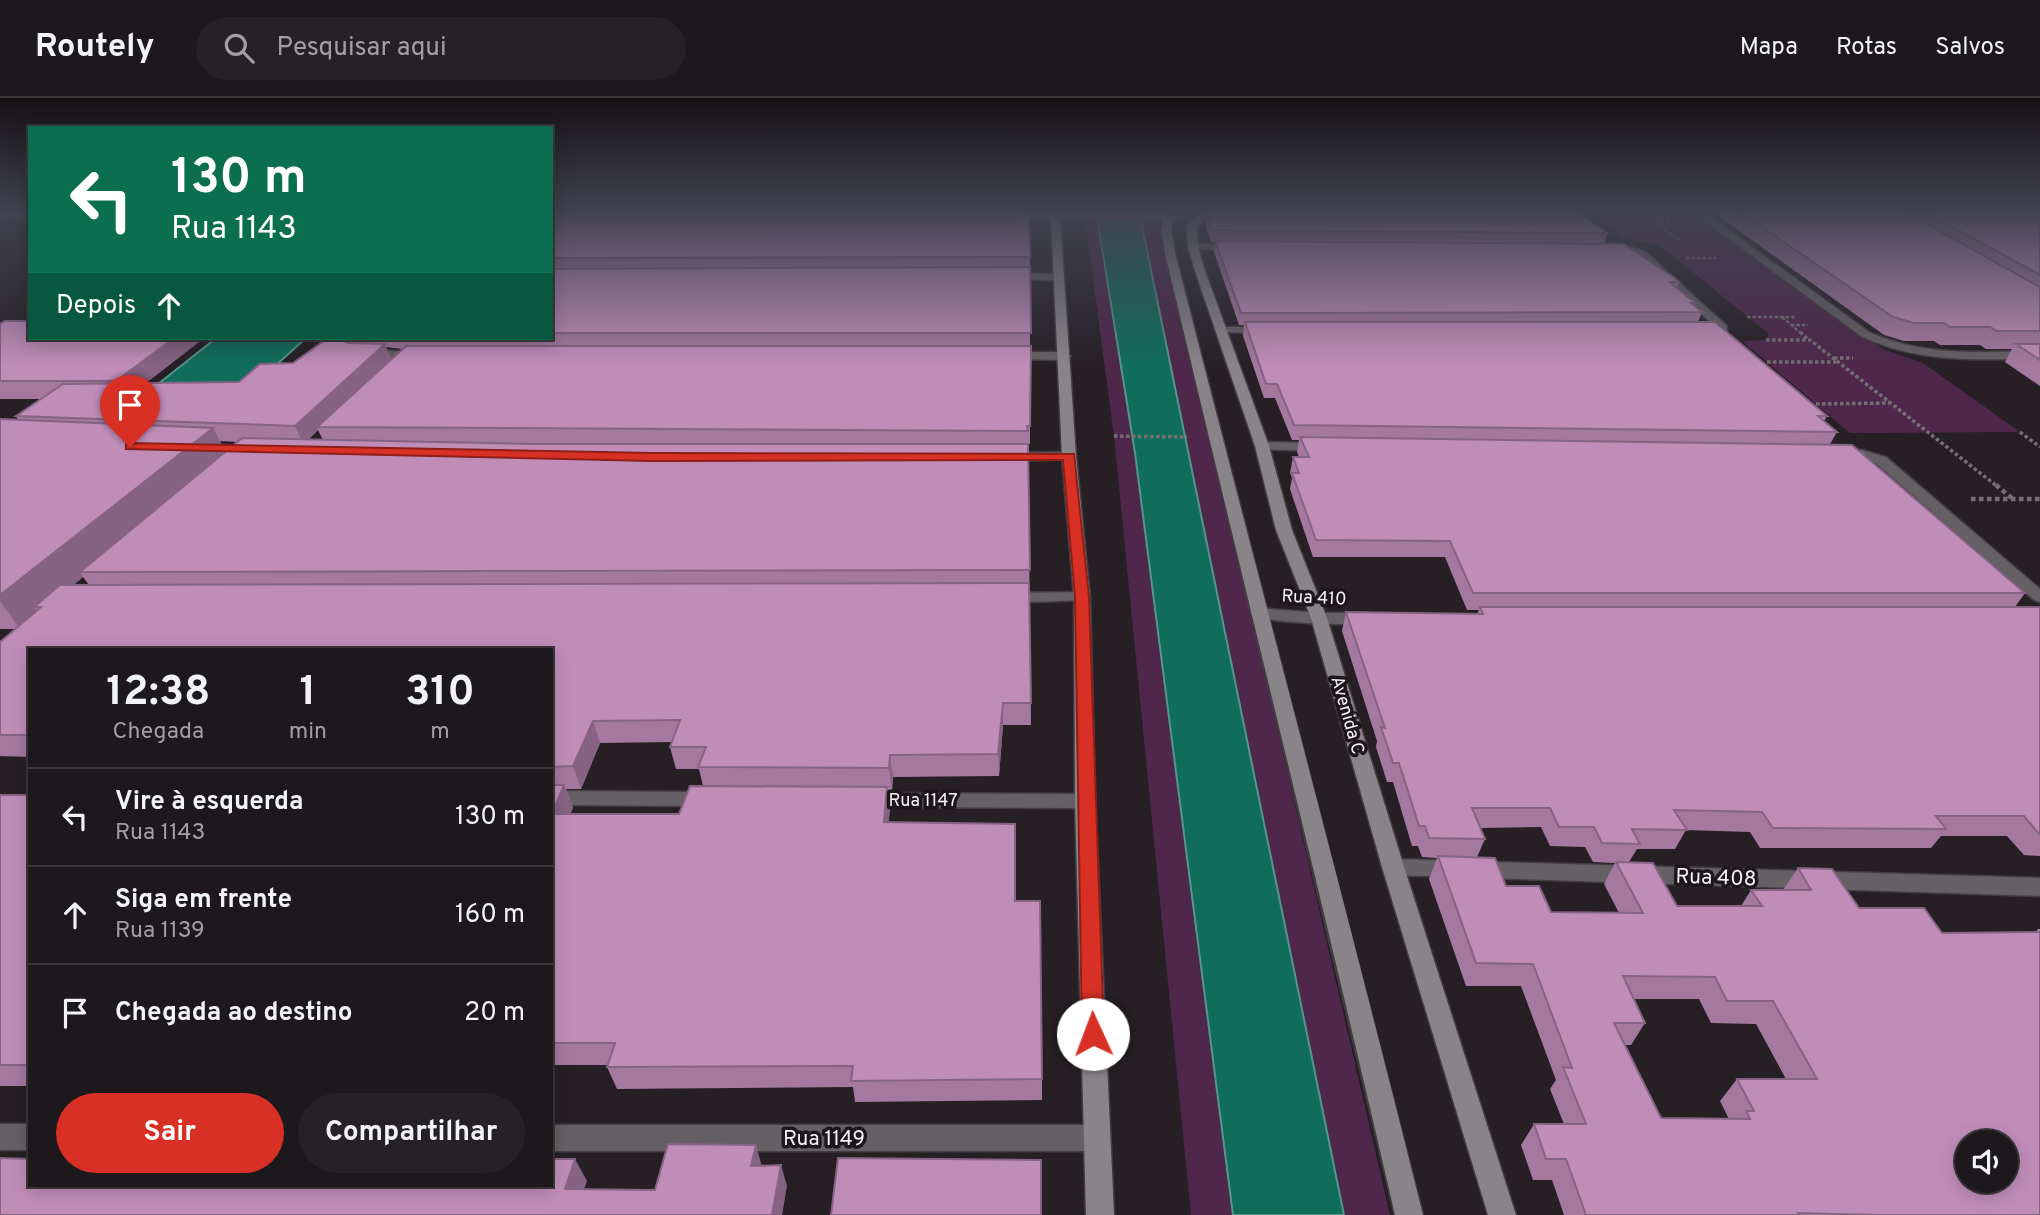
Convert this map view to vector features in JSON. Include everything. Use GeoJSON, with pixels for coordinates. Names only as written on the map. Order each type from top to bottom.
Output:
{"type":"FeatureCollection","features":[{"type":"Feature","properties":{"kind":"street"},"geometry":{"type":"LineString","coordinates":[[1061,263],[1069,456],[1082,597],[1085,801],[1100,1215]]}},
{"type":"Feature","properties":{"kind":"street"},"geometry":{"type":"LineString","coordinates":[[1173,263],[1320,845],[1409,1215]]}},
{"type":"Feature","properties":{"kind":"street","name":"Avenida C"},"geometry":{"type":"LineString","coordinates":[[1199,263],[1262,446],[1284,530],[1319,618],[1393,867],[1502,1215]]}},
{"type":"Feature","properties":{"kind":"street"},"geometry":{"type":"LineString","coordinates":[[1652,263],[1723,328],[1720,331],[1685,332]]}},
{"type":"Feature","properties":{"kind":"street"},"geometry":{"type":"LineString","coordinates":[[1768,263],[1865,334],[1898,349],[1926,355],[2040,355]]}},
{"type":"Feature","properties":{"kind":"street"},"geometry":{"type":"LineString","coordinates":[[992,278],[1060,277]]}},
{"type":"Feature","properties":{"kind":"street"},"geometry":{"type":"LineString","coordinates":[[1220,330],[1275,330]]}},
{"type":"Feature","properties":{"kind":"street"},"geometry":{"type":"LineString","coordinates":[[342,340],[337,348],[403,361],[436,356]]}},
{"type":"Feature","properties":{"kind":"street"},"geometry":{"type":"LineString","coordinates":[[996,356],[1065,356]]}},
{"type":"Feature","properties":{"kind":"street"},"geometry":{"type":"LineString","coordinates":[[1262,446],[1331,447]]}},
{"type":"Feature","properties":{"kind":"street"},"geometry":{"type":"LineString","coordinates":[[1828,452],[1862,454],[1881,460],[2040,597]]}},
{"type":"Feature","properties":{"kind":"street"},"geometry":{"type":"LineString","coordinates":[[986,457],[1069,456]]}},
{"type":"Feature","properties":{"kind":"street"},"geometry":{"type":"LineString","coordinates":[[985,598],[1082,597]]}},
{"type":"Feature","properties":{"kind":"street","name":"Rua 410"},"geometry":{"type":"LineString","coordinates":[[1259,612],[1319,618],[1388,618]]}},
{"type":"Feature","properties":{"kind":"street"},"geometry":{"type":"LineString","coordinates":[[553,799],[729,799]]}},
{"type":"Feature","properties":{"kind":"street","name":"Rua 1147"},"geometry":{"type":"LineString","coordinates":[[839,800],[1085,801]]}},
{"type":"Feature","properties":{"kind":"street","name":"Rua 408"},"geometry":{"type":"LineString","coordinates":[[1393,867],[2040,887]]}},
{"type":"Feature","properties":{"kind":"street"},"geometry":{"type":"LineString","coordinates":[[0,1137],[28,1138]]}},
{"type":"Feature","properties":{"kind":"street","name":"Rua 1149"},"geometry":{"type":"LineString","coordinates":[[553,1138],[1096,1138]]}},
{"type":"Feature","properties":{"kind":"path"},"geometry":{"type":"LineString","coordinates":[[1747,317],[1795,317]]}},
{"type":"Feature","properties":{"kind":"path"},"geometry":{"type":"LineString","coordinates":[[1782,317],[2013,499]]}},
{"type":"Feature","properties":{"kind":"path"},"geometry":{"type":"LineString","coordinates":[[1766,340],[1810,340]]}},
{"type":"Feature","properties":{"kind":"path"},"geometry":{"type":"LineString","coordinates":[[1767,362],[1838,362]]}},
{"type":"Feature","properties":{"kind":"path"},"geometry":{"type":"LineString","coordinates":[[1816,404],[1890,403]]}},
{"type":"Feature","properties":{"kind":"path"},"geometry":{"type":"LineString","coordinates":[[2020,432],[2040,447]]}},
{"type":"Feature","properties":{"kind":"path"},"geometry":{"type":"LineString","coordinates":[[1114,436],[1199,438]]}},
{"type":"Feature","properties":{"kind":"path"},"geometry":{"type":"LineString","coordinates":[[1928,499],[2040,499]]}},
{"type":"Feature","properties":{"kind":"shaded area"},"geometry":{"type":"Polygon","coordinates":[[[1091,263],[1169,263],[1390,1215],[1191,1215],[1114,436],[1091,263]]]}},
{"type":"Feature","properties":{"kind":"shaded area"},"geometry":{"type":"Polygon","coordinates":[[[1104,263],[1150,263],[1344,1215],[1233,1215],[1135,453],[1104,263]]]}},
{"type":"Feature","properties":{"kind":"shaded area"},"geometry":{"type":"Polygon","coordinates":[[[1681,263],[1762,263],[1846,326],[1885,350],[1923,363],[2020,432],[1850,433],[1742,341],[1766,340],[1769,334],[1681,263]]]}},
{"type":"Feature","properties":{"kind":"shaded area"},"geometry":{"type":"Polygon","coordinates":[[[214,340],[304,340],[252,387],[153,388],[214,340]]]}},
{"type":"Feature","properties":{"kind":"building"},"geometry":{"type":"Polygon","coordinates":[[[1223,263],[1653,263],[1675,278],[1679,282],[1670,282],[1702,312],[1241,313],[1223,263]]]}},
{"type":"Feature","properties":{"kind":"building"},"geometry":{"type":"Polygon","coordinates":[[[1815,263],[1997,263],[2040,287],[2040,331],[1950,327],[1944,323],[1914,323],[1893,317],[1815,263]]]}},
{"type":"Feature","properties":{"kind":"building"},"geometry":{"type":"Polygon","coordinates":[[[2018,263],[2040,263],[2040,275],[2018,263]]]}},
{"type":"Feature","properties":{"kind":"building"},"geometry":{"type":"Polygon","coordinates":[[[1030,267],[1031,333],[553,333],[553,269],[1030,267]]]}},
{"type":"Feature","properties":{"kind":"building"},"geometry":{"type":"Polygon","coordinates":[[[5,321],[28,321],[28,340],[171,340],[116,381],[0,381],[0,324],[5,321]]]}},
{"type":"Feature","properties":{"kind":"building"},"geometry":{"type":"Polygon","coordinates":[[[1245,322],[1715,322],[1827,416],[1818,416],[1837,432],[1294,425],[1277,384],[1266,384],[1245,322]]]}},
{"type":"Feature","properties":{"kind":"building"},"geometry":{"type":"Polygon","coordinates":[[[325,340],[385,344],[295,426],[16,416],[63,384],[239,382],[260,364],[293,363],[325,340]]]}},
{"type":"Feature","properties":{"kind":"building"},"geometry":{"type":"Polygon","coordinates":[[[2016,344],[2040,344],[2040,360],[2016,344]]]}},
{"type":"Feature","properties":{"kind":"building"},"geometry":{"type":"Polygon","coordinates":[[[406,346],[1031,346],[1030,426],[1027,426],[1028,431],[317,427],[406,346]]]}},
{"type":"Feature","properties":{"kind":"building"},"geometry":{"type":"Polygon","coordinates":[[[0,419],[213,428],[0,595],[0,419]]]}},
{"type":"Feature","properties":{"kind":"building"},"geometry":{"type":"Polygon","coordinates":[[[1300,437],[1852,445],[2025,593],[1473,593],[1450,541],[1316,540],[1292,473],[1299,473],[1293,457],[1309,457],[1300,437]]]}},
{"type":"Feature","properties":{"kind":"building"},"geometry":{"type":"Polygon","coordinates":[[[242,438],[528,444],[1028,444],[1030,570],[80,572],[242,438]]]}},
{"type":"Feature","properties":{"kind":"building"},"geometry":{"type":"Polygon","coordinates":[[[1029,583],[1031,703],[1003,703],[998,754],[890,755],[889,768],[698,767],[706,747],[670,747],[680,720],[593,721],[573,766],[553,767],[553,648],[28,648],[28,735],[0,735],[0,642],[41,607],[34,607],[60,585],[1029,583]]]}},
{"type":"Feature","properties":{"kind":"building"},"geometry":{"type":"Polygon","coordinates":[[[1480,607],[2040,607],[2040,835],[2024,816],[1936,816],[1946,829],[1773,828],[1762,812],[1674,810],[1687,830],[1632,829],[1640,844],[1602,843],[1594,827],[1559,827],[1550,808],[1472,808],[1485,839],[1429,838],[1425,826],[1419,826],[1399,763],[1393,763],[1381,727],[1385,728],[1346,612],[1483,614],[1480,607]]]}},
{"type":"Feature","properties":{"kind":"building"},"geometry":{"type":"Polygon","coordinates":[[[553,785],[564,785],[553,812],[553,785]]]}},
{"type":"Feature","properties":{"kind":"building"},"geometry":{"type":"Polygon","coordinates":[[[690,786],[887,787],[884,822],[1015,824],[1015,901],[1040,901],[1042,1079],[851,1081],[853,1066],[607,1067],[615,1043],[553,1043],[553,814],[679,814],[690,786]]]}},
{"type":"Feature","properties":{"kind":"building"},"geometry":{"type":"Polygon","coordinates":[[[0,795],[28,795],[28,1065],[0,1065],[0,795]]]}},
{"type":"Feature","properties":{"kind":"building"},"geometry":{"type":"Polygon","coordinates":[[[1438,856],[1495,858],[1506,886],[1539,886],[1551,912],[1643,913],[1616,862],[1653,863],[1677,906],[1762,906],[1751,890],[1811,890],[1798,868],[1832,869],[1859,908],[1924,908],[1942,933],[2040,932],[2040,1215],[1586,1215],[1566,1159],[1546,1159],[1534,1124],[1586,1124],[1563,1067],[1572,1068],[1533,964],[1476,963],[1438,856]],[[1623,976],[1645,1023],[1614,1023],[1661,1118],[1750,1119],[1746,1111],[1754,1111],[1737,1079],[1817,1079],[1773,1001],[1727,1001],[1715,977],[1623,976]]]}},
{"type":"Feature","properties":{"kind":"building"},"geometry":{"type":"Polygon","coordinates":[[[668,1144],[756,1145],[751,1166],[781,1165],[772,1215],[0,1215],[0,1158],[28,1159],[28,1187],[553,1187],[553,1159],[575,1159],[565,1189],[655,1190],[668,1144]]]}},
{"type":"Feature","properties":{"kind":"building"},"geometry":{"type":"Polygon","coordinates":[[[838,1158],[1041,1160],[1041,1215],[831,1215],[838,1158]]]}},
{"type":"Feature","properties":{"kind":"route"},"geometry":{"type":"LineString","coordinates":[[130,447],[652,457],[1069,456],[1082,597],[1085,801],[1093,1034]]}}]}
